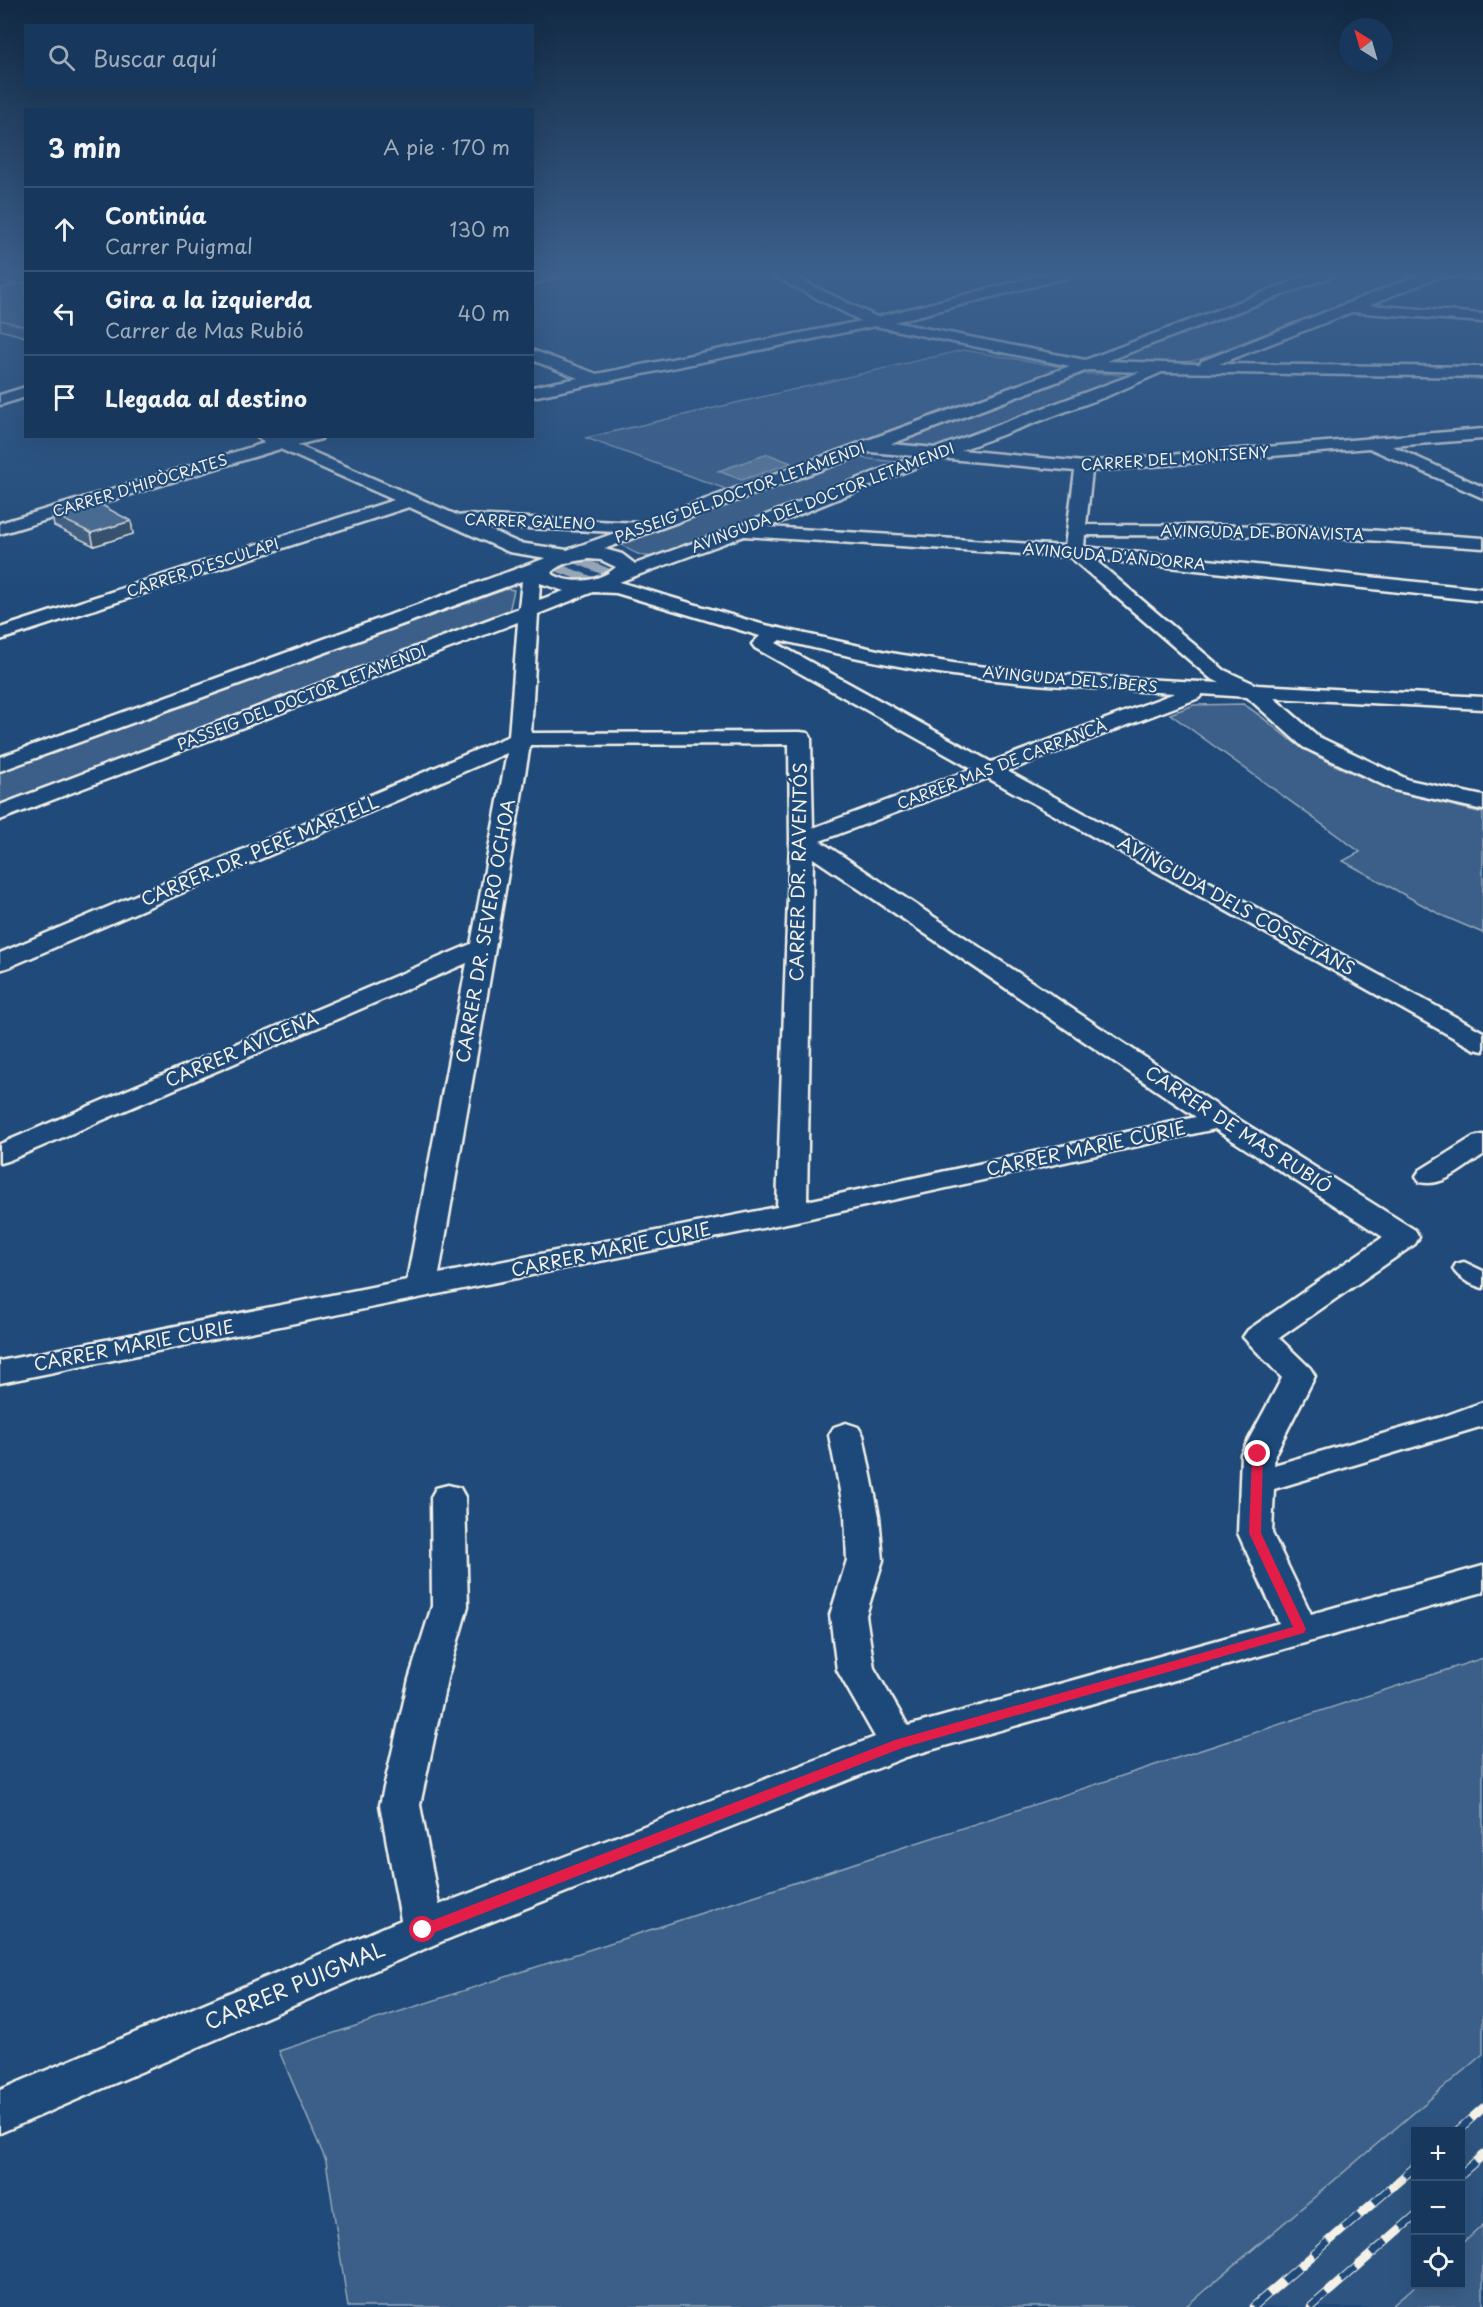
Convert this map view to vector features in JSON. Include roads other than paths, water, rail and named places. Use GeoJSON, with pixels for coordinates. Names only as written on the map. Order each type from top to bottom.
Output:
{"type":"FeatureCollection","features":[{"type":"Feature","properties":{"kind":"street"},"geometry":{"type":"LineString","coordinates":[[534,392],[592,380]]}},
{"type":"Feature","properties":{"kind":"street","name":"PASSEIG DEL DOCTOR LETAMENDI"},"geometry":{"type":"LineString","coordinates":[[0,764],[557,563],[866,446],[1052,380]]}},
{"type":"Feature","properties":{"kind":"street","name":"AVINGUDA DEL DOCTOR LETAMENDI"},"geometry":{"type":"LineString","coordinates":[[608,578],[744,531],[934,455],[1136,380]]}},
{"type":"Feature","properties":{"kind":"street"},"geometry":{"type":"LineString","coordinates":[[0,400],[24,393]]}},
{"type":"Feature","properties":{"kind":"street","name":"CARRER DEL MONTSENY"},"geometry":{"type":"LineString","coordinates":[[866,446],[934,455],[1084,467],[1375,445],[1483,434]]}},
{"type":"Feature","properties":{"kind":"street","name":"CARRER GALENO"},"geometry":{"type":"LineString","coordinates":[[269,438],[407,502],[515,548],[557,563]]}},
{"type":"Feature","properties":{"kind":"street","name":"CARRER D'HIPÒCRATES"},"geometry":{"type":"LineString","coordinates":[[0,529],[282,443],[306,438]]}},
{"type":"Feature","properties":{"kind":"street"},"geometry":{"type":"LineString","coordinates":[[1375,445],[1483,493]]}},
{"type":"Feature","properties":{"kind":"street"},"geometry":{"type":"LineString","coordinates":[[1084,467],[1074,552],[1163,625],[1216,674],[1253,691],[1311,742],[1402,785],[1483,803]]}},
{"type":"Feature","properties":{"kind":"street","name":"CARRER D'ESCULAPI"},"geometry":{"type":"LineString","coordinates":[[0,634],[407,502]]}},
{"type":"Feature","properties":{"kind":"street","name":"CARRER GALENO"},"geometry":{"type":"LineString","coordinates":[[448,519],[649,527]]}},
{"type":"Feature","properties":{"kind":"street","name":"AVINGUDA DE BONAVISTA"},"geometry":{"type":"LineString","coordinates":[[1077,530],[1309,531],[1483,543]]}},
{"type":"Feature","properties":{"kind":"street","name":"AVINGUDA D'ANDORRA"},"geometry":{"type":"LineString","coordinates":[[744,531],[1074,552],[1483,595]]}},
{"type":"Feature","properties":{"kind":"street","name":"CARRER GALENO"},"geometry":{"type":"LineString","coordinates":[[515,548],[555,555],[557,563]]}},
{"type":"Feature","properties":{"kind":"street"},"geometry":{"type":"LineString","coordinates":[[612,556],[608,578],[554,583],[557,563],[612,556]]}},
{"type":"Feature","properties":{"kind":"street","name":"CARRER DR. SEVERO OCHOA"},"geometry":{"type":"LineString","coordinates":[[421,1289],[520,739],[528,612],[557,563]]}},
{"type":"Feature","properties":{"kind":"street","name":"PASSEIG DEL DOCTOR LETAMENDI"},"geometry":{"type":"LineString","coordinates":[[0,813],[528,612],[608,578]]}},
{"type":"Feature","properties":{"kind":"street","name":"AVINGUDA DELS ÍBERS"},"geometry":{"type":"LineString","coordinates":[[608,578],[617,586],[775,634],[891,659],[959,670],[1064,681],[1203,690],[1483,703]]}},
{"type":"Feature","properties":{"kind":"street","name":"AVINGUDA DELS ÍBERS"},"geometry":{"type":"LineString","coordinates":[[608,578],[666,602]]}},
{"type":"Feature","properties":{"kind":"street","name":"AVINGUDA DELS COSSETANS"},"geometry":{"type":"LineString","coordinates":[[775,634],[762,644],[1483,1042]]}},
{"type":"Feature","properties":{"kind":"street","name":"CARRER MAS DE CARRANCÀ"},"geometry":{"type":"LineString","coordinates":[[802,840],[1203,690]]}},
{"type":"Feature","properties":{"kind":"street","name":"CARRER DR. RAVENTÓS"},"geometry":{"type":"LineString","coordinates":[[520,739],[800,738],[802,840],[792,1213]]}},
{"type":"Feature","properties":{"kind":"street","name":"CARRER DR. PERE MARTELL"},"geometry":{"type":"LineString","coordinates":[[0,962],[520,739]]}},
{"type":"Feature","properties":{"kind":"street","name":"CARRER DE MAS RUBIÓ"},"geometry":{"type":"LineString","coordinates":[[802,840],[1220,1120],[1404,1237],[1259,1337],[1299,1376],[1258,1454],[1255,1533],[1300,1629]]}},
{"type":"Feature","properties":{"kind":"street","name":"CARRER AVICENA"},"geometry":{"type":"LineString","coordinates":[[0,1154],[484,947]]}},
{"type":"Feature","properties":{"kind":"street","name":"CARRER MARIE CURIE"},"geometry":{"type":"LineString","coordinates":[[0,1372],[792,1213],[1220,1120]]}},
{"type":"Feature","properties":{"kind":"street"},"geometry":{"type":"LineString","coordinates":[[1430,1176],[1483,1143]]}},
{"type":"Feature","properties":{"kind":"street"},"geometry":{"type":"LineString","coordinates":[[1257,1482],[1453,1425],[1483,1413]]}},
{"type":"Feature","properties":{"kind":"street"},"geometry":{"type":"LineString","coordinates":[[846,1434],[862,1516],[865,1560],[848,1615],[856,1670],[899,1744]]}},
{"type":"Feature","properties":{"kind":"street"},"geometry":{"type":"LineString","coordinates":[[423,1930],[400,1805],[428,1679],[450,1606],[448,1497]]}},
{"type":"Feature","properties":{"kind":"street","name":"CARRER PUIGMAL"},"geometry":{"type":"LineString","coordinates":[[0,2112],[423,1930],[899,1744],[1483,1579]]}},
{"type":"Feature","properties":{"kind":"waterway"},"geometry":{"type":"LineString","coordinates":[[575,559],[612,574]]}},
{"type":"Feature","properties":{"kind":"waterway"},"geometry":{"type":"LineString","coordinates":[[556,567],[593,581]]}},
{"type":"Feature","properties":{"kind":"railway"},"geometry":{"type":"LineString","coordinates":[[1462,2127],[1483,2108]]}},
{"type":"Feature","properties":{"kind":"railway"},"geometry":{"type":"LineString","coordinates":[[1465,2171],[1483,2155]]}},
{"type":"Feature","properties":{"kind":"railway"},"geometry":{"type":"LineString","coordinates":[[1253,2307],[1411,2170]]}},
{"type":"Feature","properties":{"kind":"railway"},"geometry":{"type":"LineString","coordinates":[[1311,2307],[1411,2219]]}}]}
